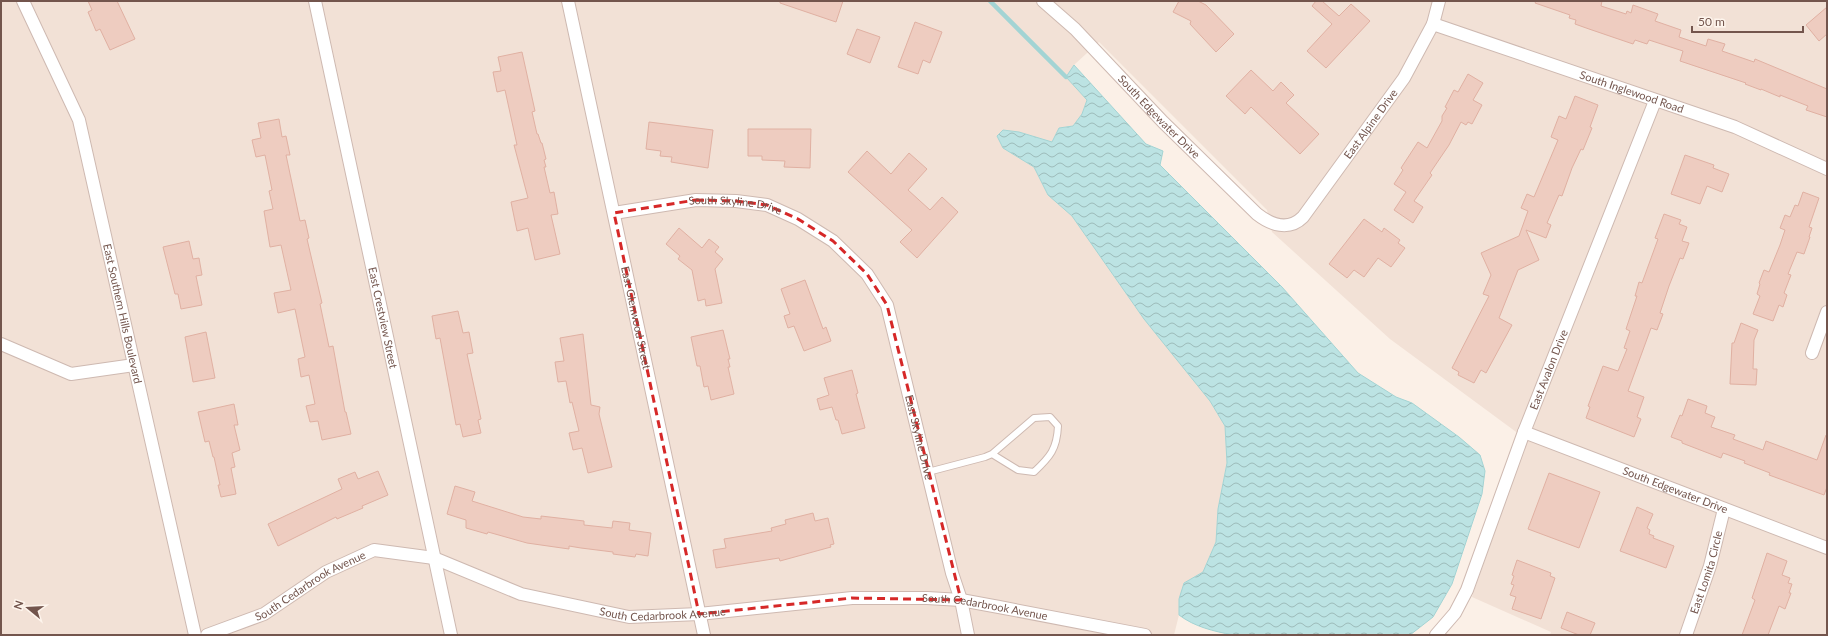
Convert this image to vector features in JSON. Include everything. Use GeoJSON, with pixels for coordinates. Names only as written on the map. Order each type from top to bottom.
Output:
{"type":"FeatureCollection","features":[{"type":"Feature","properties":{"kind":"street","name":"East Southern Hills Boulevard"},"geometry":{"type":"LineString","coordinates":[[23,1],[79,120],[195,635]]}},
{"type":"Feature","properties":{"kind":"street","name":"East Crestview Street"},"geometry":{"type":"LineString","coordinates":[[315,1],[451,635]]}},
{"type":"Feature","properties":{"kind":"street","name":"East Glenwood Street"},"geometry":{"type":"LineString","coordinates":[[568,1],[704,635]]}},
{"type":"Feature","properties":{"kind":"street","name":"South Edgewater Drive"},"geometry":{"type":"LineString","coordinates":[[1043,1],[1080,35],[1163,122],[1251,208],[1267,221],[1279,226]]}},
{"type":"Feature","properties":{"kind":"street","name":"East Alpine Drive"},"geometry":{"type":"LineString","coordinates":[[1279,226],[1293,224],[1303,217],[1404,78],[1433,24],[1439,1]]}},
{"type":"Feature","properties":{"kind":"street","name":"South Inglewood Road"},"geometry":{"type":"LineString","coordinates":[[1433,24],[1655,101],[1735,127],[1827,169]]}},
{"type":"Feature","properties":{"kind":"street","name":"East Avalon Drive"},"geometry":{"type":"LineString","coordinates":[[1436,635],[1455,613],[1467,590],[1524,432],[1655,101]]}},
{"type":"Feature","properties":{"kind":"street","name":"South Skyline Drive"},"geometry":{"type":"LineString","coordinates":[[614,213],[696,200],[736,201],[767,205],[798,219],[833,241],[845,252]]}},
{"type":"Feature","properties":{"kind":"street","name":"East Skyline Drive"},"geometry":{"type":"LineString","coordinates":[[845,252],[867,274],[887,305],[952,573],[961,600],[968,635]]}},
{"type":"Feature","properties":{"kind":"street"},"geometry":{"type":"LineString","coordinates":[[1812,353],[1827,312]]}},
{"type":"Feature","properties":{"kind":"street"},"geometry":{"type":"LineString","coordinates":[[1,344],[71,374],[134,365]]}},
{"type":"Feature","properties":{"kind":"street","name":"South Edgewater Drive"},"geometry":{"type":"LineString","coordinates":[[1524,432],[1827,548]]}},
{"type":"Feature","properties":{"kind":"street","name":"East Lomita Circle"},"geometry":{"type":"LineString","coordinates":[[1686,635],[1708,573],[1724,509]]}},
{"type":"Feature","properties":{"kind":"street","name":"South Cedarbrook Avenue"},"geometry":{"type":"LineString","coordinates":[[207,635],[264,614],[326,572],[374,550],[434,558],[521,594],[629,617],[699,614],[852,598],[914,598],[961,600],[1043,614],[1145,635]]}},
{"type":"Feature","properties":{"kind":"lane"},"geometry":{"type":"LineString","coordinates":[[928,472],[992,454],[1034,418],[1050,417],[1058,426],[1057,438],[1049,458],[1034,472],[1018,470],[992,454]]}},
{"type":"Feature","properties":{"kind":"highlighted area"},"geometry":{"type":"Polygon","coordinates":[[[696,200],[736,201],[767,205],[798,219],[833,241],[867,274],[887,305],[961,600],[852,598],[699,614],[614,213],[696,200]]]}},
{"type":"Feature","properties":{"kind":"shaded area"},"geometry":{"type":"Polygon","coordinates":[[[1,1],[1827,1],[1827,635],[1550,635],[1551,632],[1472,597],[1527,440],[1390,339],[1272,232],[1267,210],[1099,42],[1074,65],[1066,77],[1087,100],[1082,114],[1073,126],[1059,128],[1052,143],[1019,132],[1003,130],[997,136],[1003,148],[1034,167],[1048,195],[1072,216],[1210,401],[1225,426],[1227,463],[1218,509],[1216,542],[1203,572],[1184,583],[1179,599],[1179,615],[1174,635],[1,635],[1,1]]]}},
{"type":"Feature","properties":{"kind":"water"},"geometry":{"type":"Polygon","coordinates":[[[1074,65],[1146,144],[1163,151],[1160,165],[1282,287],[1358,373],[1396,397],[1412,403],[1459,437],[1480,455],[1485,471],[1482,494],[1452,584],[1433,617],[1410,635],[1233,635],[1198,626],[1179,615],[1179,599],[1184,583],[1203,572],[1216,542],[1218,509],[1227,463],[1225,426],[1210,401],[1144,319],[1072,216],[1048,195],[1034,167],[1003,148],[997,136],[1003,130],[1019,132],[1052,142],[1059,128],[1073,126],[1082,114],[1087,100],[1066,77],[1074,65]]]}},
{"type":"Feature","properties":{"kind":"building"},"geometry":{"type":"Polygon","coordinates":[[[88,1],[117,1],[135,39],[110,50],[100,29],[96,31],[88,12],[92,10],[88,1]]]}},
{"type":"Feature","properties":{"kind":"building"},"geometry":{"type":"Polygon","coordinates":[[[780,1],[843,1],[836,22],[780,3],[780,1]]]}},
{"type":"Feature","properties":{"kind":"building"},"geometry":{"type":"Polygon","coordinates":[[[1179,1],[1198,1],[1206,5],[1234,34],[1216,52],[1190,24],[1191,21],[1173,12],[1179,1]]]}},
{"type":"Feature","properties":{"kind":"building"},"geometry":{"type":"Polygon","coordinates":[[[1316,1],[1322,1],[1339,16],[1351,4],[1370,21],[1326,68],[1307,51],[1332,24],[1312,6],[1316,1]]]}},
{"type":"Feature","properties":{"kind":"building"},"geometry":{"type":"Polygon","coordinates":[[[1536,1],[1602,1],[1601,6],[1626,14],[1627,11],[1631,13],[1633,5],[1658,14],[1655,21],[1681,30],[1679,37],[1706,46],[1708,39],[1725,44],[1722,51],[1754,62],[1755,59],[1827,89],[1827,117],[1806,110],[1808,106],[1780,95],[1780,97],[1745,84],[1746,83],[1680,61],[1683,51],[1649,40],[1647,44],[1635,40],[1633,44],[1575,24],[1576,20],[1569,18],[1570,15],[1535,3],[1536,1]]]}},
{"type":"Feature","properties":{"kind":"building"},"geometry":{"type":"Polygon","coordinates":[[[1827,7],[1827,34],[1819,41],[1806,25],[1827,7]]]}},
{"type":"Feature","properties":{"kind":"building"},"geometry":{"type":"Polygon","coordinates":[[[915,22],[942,32],[930,63],[923,60],[918,74],[898,67],[915,22]]]}},
{"type":"Feature","properties":{"kind":"building"},"geometry":{"type":"Polygon","coordinates":[[[857,29],[880,37],[870,63],[847,54],[857,29]]]}},
{"type":"Feature","properties":{"kind":"building"},"geometry":{"type":"Polygon","coordinates":[[[522,52],[535,111],[532,112],[537,134],[542,143],[546,159],[544,160],[546,167],[544,167],[550,193],[554,192],[558,214],[551,215],[560,254],[535,260],[528,228],[517,231],[511,202],[528,198],[514,145],[517,145],[505,90],[497,92],[493,72],[501,71],[498,57],[522,52]]]}},
{"type":"Feature","properties":{"kind":"building"},"geometry":{"type":"Polygon","coordinates":[[[1251,70],[1273,91],[1281,82],[1294,95],[1286,103],[1319,134],[1300,154],[1251,107],[1245,114],[1226,96],[1251,70]]]}},
{"type":"Feature","properties":{"kind":"building"},"geometry":{"type":"Polygon","coordinates":[[[1468,74],[1483,83],[1473,100],[1482,105],[1472,124],[1468,122],[1466,125],[1461,122],[1449,145],[1430,173],[1432,175],[1414,201],[1423,207],[1413,223],[1394,210],[1406,192],[1394,184],[1403,170],[1401,168],[1418,142],[1427,148],[1442,121],[1442,116],[1447,108],[1445,107],[1454,90],[1458,92],[1468,74]]]}},
{"type":"Feature","properties":{"kind":"building"},"geometry":{"type":"Polygon","coordinates":[[[1575,96],[1598,105],[1590,127],[1592,128],[1583,150],[1581,149],[1572,168],[1562,196],[1559,195],[1547,223],[1551,225],[1546,238],[1526,230],[1539,260],[1518,270],[1499,318],[1512,325],[1486,373],[1481,370],[1474,383],[1458,375],[1459,372],[1452,368],[1489,296],[1483,294],[1491,275],[1481,253],[1519,236],[1528,211],[1521,208],[1527,194],[1534,197],[1558,140],[1551,137],[1559,116],[1566,119],[1575,96]]]}},
{"type":"Feature","properties":{"kind":"building"},"geometry":{"type":"Polygon","coordinates":[[[279,119],[282,137],[286,136],[290,155],[286,155],[300,221],[305,220],[309,238],[307,239],[322,303],[320,304],[329,347],[333,346],[345,412],[351,434],[322,440],[318,421],[310,422],[306,406],[315,404],[309,375],[301,377],[298,359],[305,357],[295,309],[278,313],[274,293],[291,290],[281,245],[270,247],[264,211],[273,209],[269,191],[272,190],[265,155],[256,157],[252,140],[261,138],[258,123],[279,119]]]}},
{"type":"Feature","properties":{"kind":"building"},"geometry":{"type":"Polygon","coordinates":[[[649,122],[713,130],[708,168],[671,162],[672,157],[660,156],[661,151],[646,149],[649,122]]]}},
{"type":"Feature","properties":{"kind":"building"},"geometry":{"type":"Polygon","coordinates":[[[748,129],[811,129],[810,168],[784,167],[785,161],[762,160],[762,156],[748,156],[748,129]]]}},
{"type":"Feature","properties":{"kind":"building"},"geometry":{"type":"Polygon","coordinates":[[[867,151],[891,174],[909,153],[927,169],[908,190],[930,210],[942,197],[958,212],[917,258],[900,242],[912,230],[848,172],[867,151]]]}},
{"type":"Feature","properties":{"kind":"building"},"geometry":{"type":"Polygon","coordinates":[[[1685,155],[1714,165],[1713,168],[1729,174],[1722,192],[1707,186],[1700,204],[1671,194],[1685,155]]]}},
{"type":"Feature","properties":{"kind":"building"},"geometry":{"type":"Polygon","coordinates":[[[1803,192],[1819,198],[1809,227],[1812,228],[1810,237],[1804,254],[1797,252],[1788,274],[1791,275],[1784,293],[1787,295],[1783,307],[1779,305],[1773,321],[1753,314],[1760,296],[1757,294],[1759,283],[1764,270],[1769,272],[1780,245],[1785,230],[1780,228],[1785,215],[1790,217],[1795,205],[1798,206],[1803,192]]]}},
{"type":"Feature","properties":{"kind":"building"},"geometry":{"type":"Polygon","coordinates":[[[1664,214],[1681,220],[1679,224],[1687,227],[1682,241],[1689,243],[1683,259],[1680,258],[1669,286],[1660,313],[1663,314],[1657,330],[1651,328],[1628,391],[1644,397],[1637,417],[1641,419],[1634,437],[1586,418],[1590,407],[1588,406],[1603,366],[1618,371],[1627,349],[1624,348],[1630,331],[1626,329],[1637,296],[1635,296],[1639,282],[1642,283],[1658,239],[1655,238],[1664,214]]]}},
{"type":"Feature","properties":{"kind":"building"},"geometry":{"type":"Polygon","coordinates":[[[1364,219],[1382,232],[1384,228],[1400,240],[1398,243],[1405,248],[1391,267],[1378,258],[1364,277],[1354,270],[1347,278],[1329,264],[1364,219]]]}},
{"type":"Feature","properties":{"kind":"building"},"geometry":{"type":"Polygon","coordinates":[[[679,228],[702,248],[709,239],[719,247],[715,252],[723,259],[715,269],[722,303],[706,306],[705,299],[698,301],[692,270],[678,259],[680,256],[666,244],[679,228]]]}},
{"type":"Feature","properties":{"kind":"building"},"geometry":{"type":"Polygon","coordinates":[[[189,241],[193,259],[199,258],[202,275],[196,276],[202,305],[181,309],[178,294],[175,294],[163,247],[189,241]]]}},
{"type":"Feature","properties":{"kind":"building"},"geometry":{"type":"Polygon","coordinates":[[[805,280],[823,329],[826,327],[831,341],[804,351],[794,326],[788,328],[784,316],[790,314],[781,289],[805,280]]]}},
{"type":"Feature","properties":{"kind":"building"},"geometry":{"type":"Polygon","coordinates":[[[458,311],[463,333],[469,332],[473,353],[467,354],[481,419],[478,420],[481,433],[463,437],[460,424],[456,425],[440,338],[436,339],[432,316],[458,311]]]}},
{"type":"Feature","properties":{"kind":"building"},"geometry":{"type":"Polygon","coordinates":[[[1741,323],[1758,330],[1754,340],[1753,369],[1757,369],[1756,385],[1730,384],[1732,343],[1734,343],[1741,323]]]}},
{"type":"Feature","properties":{"kind":"building"},"geometry":{"type":"Polygon","coordinates":[[[723,330],[730,359],[728,359],[730,367],[728,367],[734,394],[711,400],[708,386],[704,387],[700,366],[697,366],[691,337],[723,330]]]}},
{"type":"Feature","properties":{"kind":"building"},"geometry":{"type":"Polygon","coordinates":[[[206,332],[215,378],[193,382],[185,337],[206,332]]]}},
{"type":"Feature","properties":{"kind":"building"},"geometry":{"type":"Polygon","coordinates":[[[583,334],[591,405],[600,407],[599,414],[612,467],[588,473],[582,448],[573,450],[569,433],[579,431],[572,402],[570,403],[566,381],[558,382],[555,362],[564,361],[560,338],[583,334]]]}},
{"type":"Feature","properties":{"kind":"building"},"geometry":{"type":"Polygon","coordinates":[[[852,370],[858,393],[856,394],[865,428],[842,434],[832,407],[820,410],[817,399],[829,395],[824,378],[852,370]]]}},
{"type":"Feature","properties":{"kind":"building"},"geometry":{"type":"Polygon","coordinates":[[[1688,399],[1707,406],[1705,413],[1715,417],[1711,427],[1735,435],[1733,439],[1763,450],[1766,441],[1817,460],[1826,435],[1827,487],[1824,495],[1769,475],[1770,473],[1744,463],[1745,461],[1723,453],[1721,458],[1682,443],[1682,441],[1671,437],[1680,415],[1682,416],[1688,399]]]}},
{"type":"Feature","properties":{"kind":"building"},"geometry":{"type":"Polygon","coordinates":[[[234,404],[238,425],[234,425],[240,450],[232,453],[235,467],[231,468],[236,494],[221,497],[214,457],[209,441],[205,442],[198,412],[234,404]]]}},
{"type":"Feature","properties":{"kind":"building"},"geometry":{"type":"Polygon","coordinates":[[[378,471],[388,495],[337,519],[336,517],[278,546],[268,524],[342,489],[338,479],[355,472],[358,479],[378,471]]]}},
{"type":"Feature","properties":{"kind":"building"},"geometry":{"type":"Polygon","coordinates":[[[1549,473],[1600,492],[1579,548],[1528,529],[1549,473]]]}},
{"type":"Feature","properties":{"kind":"building"},"geometry":{"type":"Polygon","coordinates":[[[455,486],[475,492],[472,501],[523,517],[541,519],[541,516],[584,521],[584,525],[612,528],[613,521],[630,523],[629,530],[651,533],[648,556],[636,554],[635,557],[613,554],[613,552],[569,546],[569,549],[527,543],[488,532],[487,534],[466,528],[466,520],[447,514],[455,486]]]}},
{"type":"Feature","properties":{"kind":"building"},"geometry":{"type":"Polygon","coordinates":[[[1637,507],[1653,514],[1647,528],[1650,530],[1649,534],[1654,536],[1653,538],[1674,546],[1666,568],[1620,551],[1637,507]]]}},
{"type":"Feature","properties":{"kind":"building"},"geometry":{"type":"Polygon","coordinates":[[[813,513],[815,521],[828,518],[834,544],[830,545],[831,547],[780,561],[779,558],[716,568],[713,550],[726,548],[724,539],[772,531],[771,528],[786,524],[785,520],[813,513]]]}},
{"type":"Feature","properties":{"kind":"building"},"geometry":{"type":"Polygon","coordinates":[[[1767,553],[1787,561],[1782,575],[1790,578],[1788,583],[1792,584],[1789,593],[1791,593],[1785,609],[1779,606],[1768,635],[1742,635],[1755,600],[1752,598],[1767,553]]]}},
{"type":"Feature","properties":{"kind":"building"},"geometry":{"type":"Polygon","coordinates":[[[1517,560],[1551,573],[1550,576],[1555,578],[1541,619],[1512,609],[1516,597],[1510,595],[1514,585],[1511,584],[1514,576],[1512,575],[1517,560]]]}},
{"type":"Feature","properties":{"kind":"building"},"geometry":{"type":"Polygon","coordinates":[[[1567,612],[1595,623],[1590,635],[1579,635],[1561,628],[1567,612]]]}},
{"type":"Feature","properties":{"kind":"waterway"},"geometry":{"type":"LineString","coordinates":[[990,1],[1066,77]]}}]}
